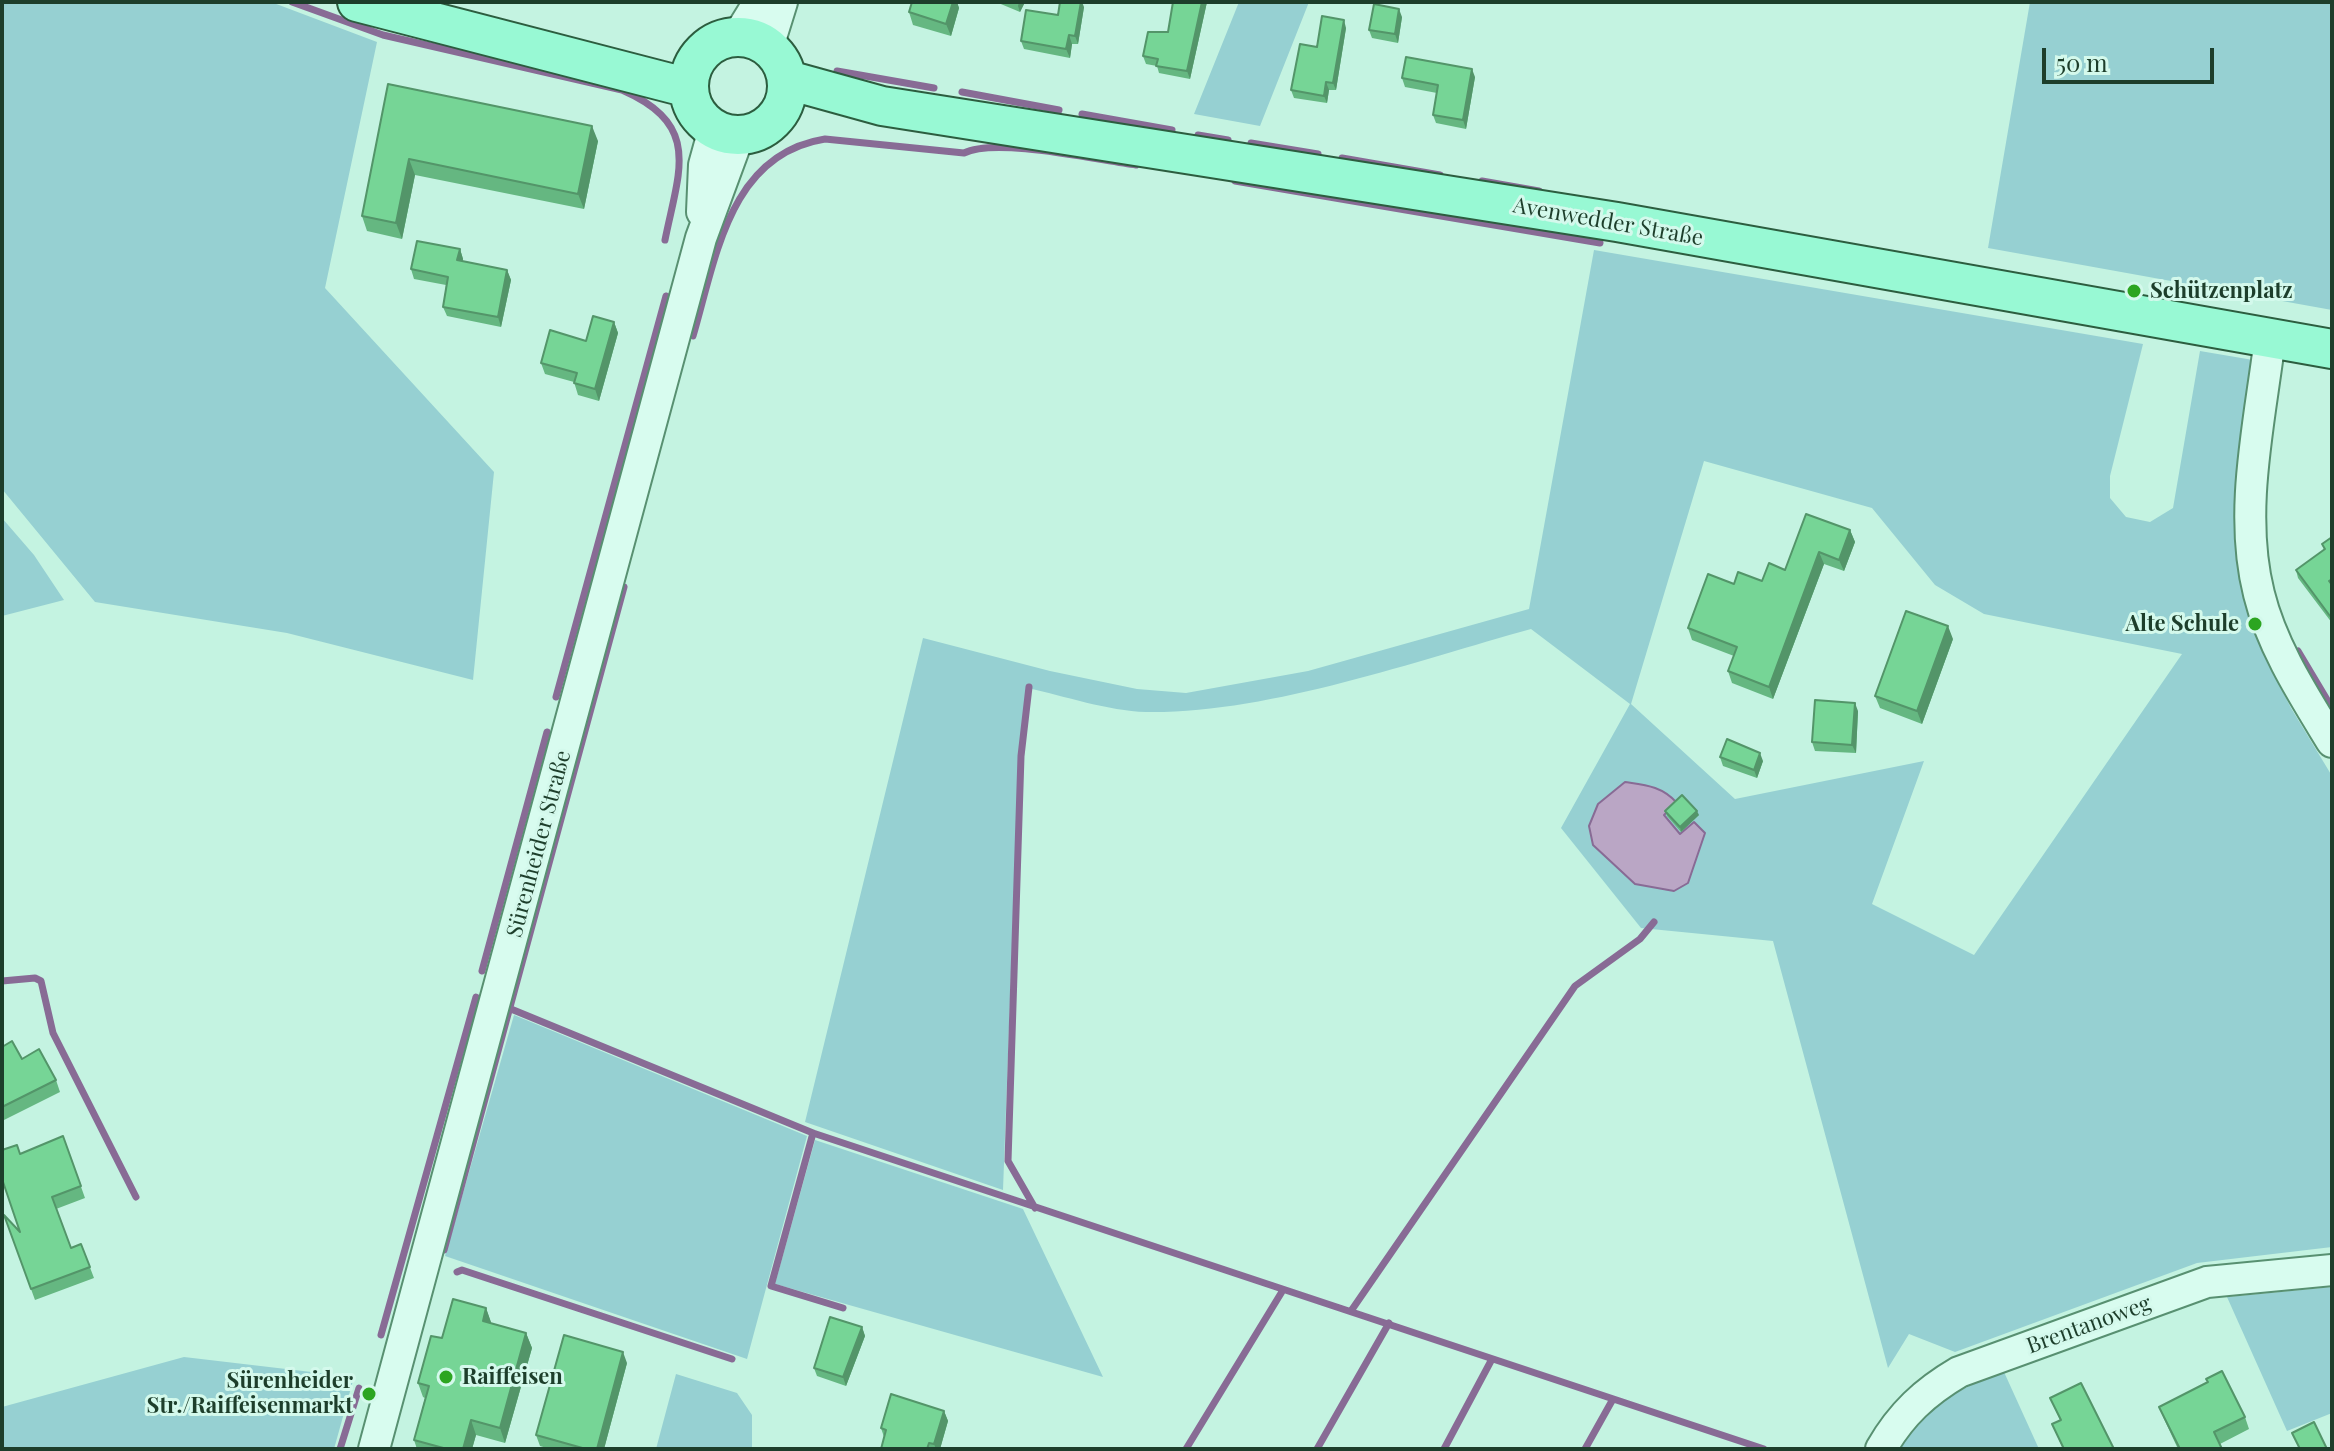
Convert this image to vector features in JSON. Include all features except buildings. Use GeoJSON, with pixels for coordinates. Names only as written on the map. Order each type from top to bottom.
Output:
{"type":"FeatureCollection","features":[{"type":"Feature","properties":{"kind":"main road"},"geometry":{"type":"LineString","coordinates":[[357,2],[564,53],[693,74]]}},
{"type":"Feature","properties":{"kind":"main road"},"geometry":{"type":"LineString","coordinates":[[753,42],[781,62],[785,95],[763,128],[727,132],[701,119],[693,74],[707,47],[753,42]]}},
{"type":"Feature","properties":{"kind":"main road","name":"Avenwedder Straße"},"geometry":{"type":"LineString","coordinates":[[785,95],[882,106],[1617,222],[2332,349]]}},
{"type":"Feature","properties":{"kind":"street"},"geometry":{"type":"LineString","coordinates":[[753,42],[759,2]]}},
{"type":"Feature","properties":{"kind":"street"},"geometry":{"type":"LineString","coordinates":[[753,42],[782,2]]}},
{"type":"Feature","properties":{"kind":"street","name":"Sürenheider Straße"},"geometry":{"type":"LineString","coordinates":[[374,1449],[701,238],[704,165],[727,132]]}},
{"type":"Feature","properties":{"kind":"street"},"geometry":{"type":"LineString","coordinates":[[2270,338],[2249,516],[2258,592],[2267,623],[2299,688],[2332,742]]}},
{"type":"Feature","properties":{"kind":"street","name":"Brentanoweg"},"geometry":{"type":"LineString","coordinates":[[1881,1449],[1893,1428],[1925,1392],[1959,1372],[2207,1282],[2332,1270]]}},
{"type":"Feature","properties":{"kind":"shaded area"},"geometry":{"type":"Polygon","coordinates":[[[2,2],[271,2],[377,42],[325,288],[494,472],[473,680],[287,633],[95,602],[2,489],[2,2]]]}},
{"type":"Feature","properties":{"kind":"shaded area"},"geometry":{"type":"Polygon","coordinates":[[[1239,2],[1309,2],[1260,126],[1194,114],[1239,2]]]}},
{"type":"Feature","properties":{"kind":"shaded area"},"geometry":{"type":"Polygon","coordinates":[[[2030,2],[2332,2],[2332,310],[1988,248],[2030,2]]]}},
{"type":"Feature","properties":{"kind":"shaded area"},"geometry":{"type":"Polygon","coordinates":[[[1594,250],[2143,344],[2110,476],[2110,498],[2126,517],[2150,522],[2173,508],[2200,351],[2253,360],[2235,517],[2242,591],[2258,642],[2291,708],[2332,776],[2332,1247],[2197,1263],[1955,1352],[1909,1334],[1888,1368],[1773,941],[1641,928],[1561,828],[1630,704],[1531,629],[1290,695],[1193,710],[1132,711],[1027,688],[1019,755],[1003,1190],[805,1122],[923,638],[1050,671],[1137,689],[1186,693],[1308,671],[1529,609],[1594,250]],[[1704,461],[1631,704],[1735,799],[1924,761],[1872,904],[1974,955],[2182,654],[1984,614],[1935,585],[1872,508],[1704,461]]]}},
{"type":"Feature","properties":{"kind":"shaded area"},"geometry":{"type":"Polygon","coordinates":[[[2,518],[34,555],[64,600],[2,616],[2,518]]]}},
{"type":"Feature","properties":{"kind":"shaded area"},"geometry":{"type":"Polygon","coordinates":[[[1625,782],[1653,787],[1671,797],[1677,803],[1664,815],[1680,834],[1694,822],[1705,833],[1688,883],[1674,891],[1635,884],[1593,845],[1589,826],[1598,804],[1625,782]]]}},
{"type":"Feature","properties":{"kind":"shaded area"},"geometry":{"type":"Polygon","coordinates":[[[514,1015],[807,1136],[747,1359],[445,1256],[514,1015]]]}},
{"type":"Feature","properties":{"kind":"shaded area"},"geometry":{"type":"Polygon","coordinates":[[[815,1140],[1023,1209],[1103,1377],[775,1284],[815,1140]]]}},
{"type":"Feature","properties":{"kind":"shaded area"},"geometry":{"type":"Polygon","coordinates":[[[2332,1287],[2332,1413],[2287,1431],[2227,1297],[2332,1287]]]}},
{"type":"Feature","properties":{"kind":"shaded area"},"geometry":{"type":"Polygon","coordinates":[[[184,1357],[354,1377],[334,1449],[2,1449],[2,1407],[184,1357]]]}},
{"type":"Feature","properties":{"kind":"shaded area"},"geometry":{"type":"Polygon","coordinates":[[[2004,1372],[2039,1449],[1899,1449],[1920,1422],[1944,1401],[2004,1372]]]}},
{"type":"Feature","properties":{"kind":"shaded area"},"geometry":{"type":"Polygon","coordinates":[[[676,1374],[737,1393],[752,1415],[752,1449],[656,1449],[676,1374]]]}},
{"type":"Feature","properties":{"kind":"waterway"},"geometry":{"type":"LineString","coordinates":[[292,2],[383,35],[622,90],[647,104],[664,118],[674,134],[679,152],[679,171],[665,240]]}},
{"type":"Feature","properties":{"kind":"waterway"},"geometry":{"type":"LineString","coordinates":[[837,71],[934,88]]}},
{"type":"Feature","properties":{"kind":"waterway"},"geometry":{"type":"LineString","coordinates":[[962,92],[1059,110]]}},
{"type":"Feature","properties":{"kind":"waterway"},"geometry":{"type":"LineString","coordinates":[[1082,114],[1172,130]]}},
{"type":"Feature","properties":{"kind":"waterway"},"geometry":{"type":"LineString","coordinates":[[1198,135],[1228,140]]}},
{"type":"Feature","properties":{"kind":"waterway"},"geometry":{"type":"LineString","coordinates":[[693,336],[710,274],[732,214],[747,187],[767,165],[793,149],[825,139],[964,153],[999,147],[1022,148],[1136,165]]}},
{"type":"Feature","properties":{"kind":"waterway"},"geometry":{"type":"LineString","coordinates":[[1251,143],[1318,154]]}},
{"type":"Feature","properties":{"kind":"waterway"},"geometry":{"type":"LineString","coordinates":[[1342,158],[1440,175]]}},
{"type":"Feature","properties":{"kind":"waterway"},"geometry":{"type":"LineString","coordinates":[[1235,181],[1600,243]]}},
{"type":"Feature","properties":{"kind":"waterway"},"geometry":{"type":"LineString","coordinates":[[1482,181],[1539,191]]}},
{"type":"Feature","properties":{"kind":"waterway"},"geometry":{"type":"LineString","coordinates":[[556,697],[666,296]]}},
{"type":"Feature","properties":{"kind":"waterway"},"geometry":{"type":"LineString","coordinates":[[444,1250],[624,587]]}},
{"type":"Feature","properties":{"kind":"waterway"},"geometry":{"type":"LineString","coordinates":[[2298,651],[2332,708]]}},
{"type":"Feature","properties":{"kind":"waterway"},"geometry":{"type":"LineString","coordinates":[[1029,687],[1021,756],[1008,1161],[1035,1208]]}},
{"type":"Feature","properties":{"kind":"waterway"},"geometry":{"type":"LineString","coordinates":[[482,971],[547,732]]}},
{"type":"Feature","properties":{"kind":"waterway"},"geometry":{"type":"LineString","coordinates":[[1351,1311],[1575,986],[1640,939],[1654,922]]}},
{"type":"Feature","properties":{"kind":"waterway"},"geometry":{"type":"LineString","coordinates":[[2,981],[35,978],[41,981],[53,1033],[136,1197]]}},
{"type":"Feature","properties":{"kind":"waterway"},"geometry":{"type":"LineString","coordinates":[[381,1335],[476,997]]}},
{"type":"Feature","properties":{"kind":"waterway"},"geometry":{"type":"LineString","coordinates":[[511,1009],[813,1133],[1764,1449]]}},
{"type":"Feature","properties":{"kind":"waterway"},"geometry":{"type":"LineString","coordinates":[[813,1133],[771,1286],[843,1308]]}},
{"type":"Feature","properties":{"kind":"waterway"},"geometry":{"type":"LineString","coordinates":[[457,1272],[462,1270],[732,1359]]}},
{"type":"Feature","properties":{"kind":"waterway"},"geometry":{"type":"LineString","coordinates":[[1186,1449],[1283,1290]]}},
{"type":"Feature","properties":{"kind":"waterway"},"geometry":{"type":"LineString","coordinates":[[1317,1449],[1389,1323]]}},
{"type":"Feature","properties":{"kind":"waterway"},"geometry":{"type":"LineString","coordinates":[[1444,1449],[1492,1359]]}},
{"type":"Feature","properties":{"kind":"waterway"},"geometry":{"type":"LineString","coordinates":[[340,1449],[359,1388]]}},
{"type":"Feature","properties":{"kind":"waterway"},"geometry":{"type":"LineString","coordinates":[[1585,1449],[1613,1399]]}},
{"type":"Feature","properties":{"kind":"place","name":"Schützenplatz"},"geometry":{"type":"Point","coordinates":[2134,291]}},
{"type":"Feature","properties":{"kind":"place","name":"Alte Schule"},"geometry":{"type":"Point","coordinates":[2255,624]}},
{"type":"Feature","properties":{"kind":"place","name":"Raiffeisen"},"geometry":{"type":"Point","coordinates":[446,1377]}},
{"type":"Feature","properties":{"kind":"place","name":"Sürenheider Str./Raiffeisenmarkt"},"geometry":{"type":"Point","coordinates":[369,1394]}}]}
